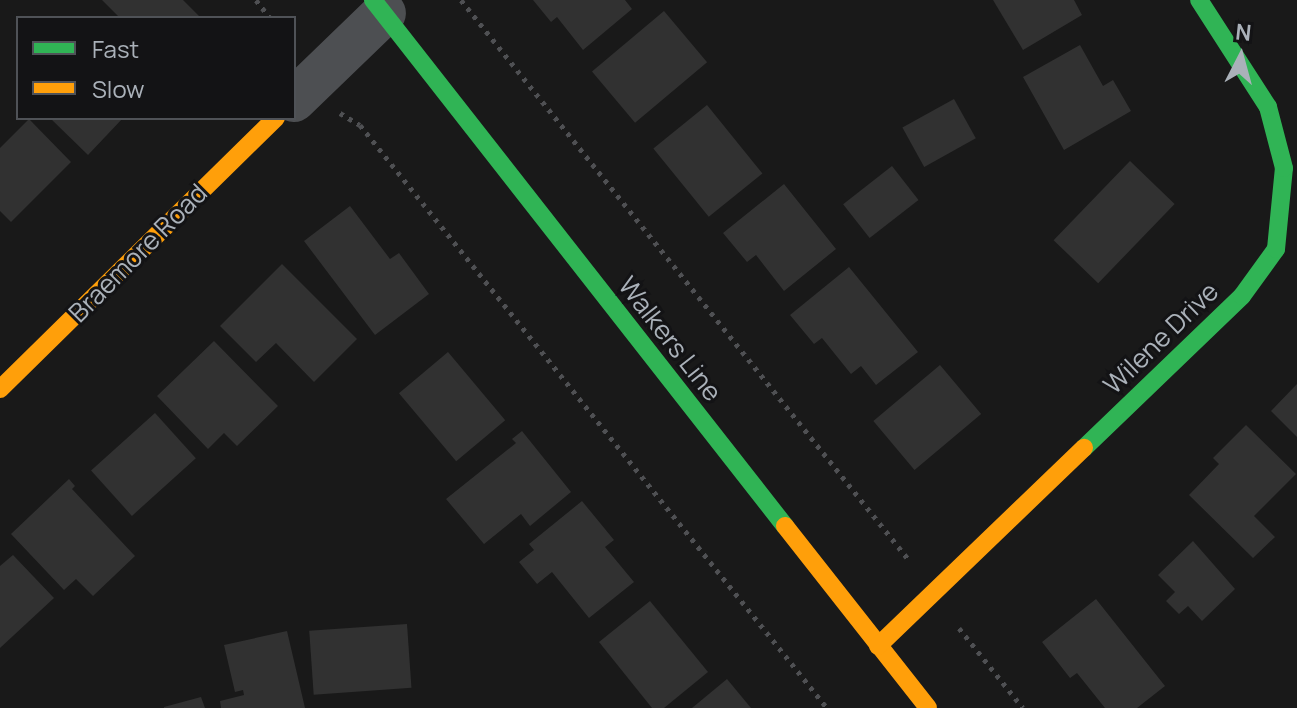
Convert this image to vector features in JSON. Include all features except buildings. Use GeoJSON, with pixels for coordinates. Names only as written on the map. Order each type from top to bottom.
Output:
{"type":"FeatureCollection","features":[{"type":"Feature","properties":{"kind":"street","name":"Wilene Drive"},"geometry":{"type":"LineString","coordinates":[[878,646],[1242,296],[1276,249],[1284,168],[1268,107],[1199,0]]}},
{"type":"Feature","properties":{"kind":"street","name":"Braemore Road"},"geometry":{"type":"LineString","coordinates":[[296,97],[378,6]]}},
{"type":"Feature","properties":{"kind":"street","name":"Walkers Line"},"geometry":{"type":"LineString","coordinates":[[378,6],[928,708]]}},
{"type":"Feature","properties":{"kind":"street","name":"Braemore Road"},"geometry":{"type":"LineString","coordinates":[[0,389],[274,120]]}},
{"type":"Feature","properties":{"kind":"path"},"geometry":{"type":"LineString","coordinates":[[256,0],[268,16]]}},
{"type":"Feature","properties":{"kind":"path"},"geometry":{"type":"LineString","coordinates":[[461,0],[886,530],[932,594],[1023,708]]}},
{"type":"Feature","properties":{"kind":"path"},"geometry":{"type":"LineString","coordinates":[[296,105],[360,125],[827,708]]}},
{"type":"Feature","properties":{"kind":"traffic: fast"},"geometry":{"type":"LineString","coordinates":[[373,0],[785,526]]}},
{"type":"Feature","properties":{"kind":"traffic: fast"},"geometry":{"type":"LineString","coordinates":[[1084,448],[1242,296],[1276,249],[1284,168],[1268,107],[1199,0]]}},
{"type":"Feature","properties":{"kind":"traffic: slow"},"geometry":{"type":"LineString","coordinates":[[0,389],[274,120]]}},
{"type":"Feature","properties":{"kind":"traffic: slow"},"geometry":{"type":"LineString","coordinates":[[878,646],[1084,448]]}},
{"type":"Feature","properties":{"kind":"traffic: slow"},"geometry":{"type":"LineString","coordinates":[[785,526],[928,708]]}}]}
